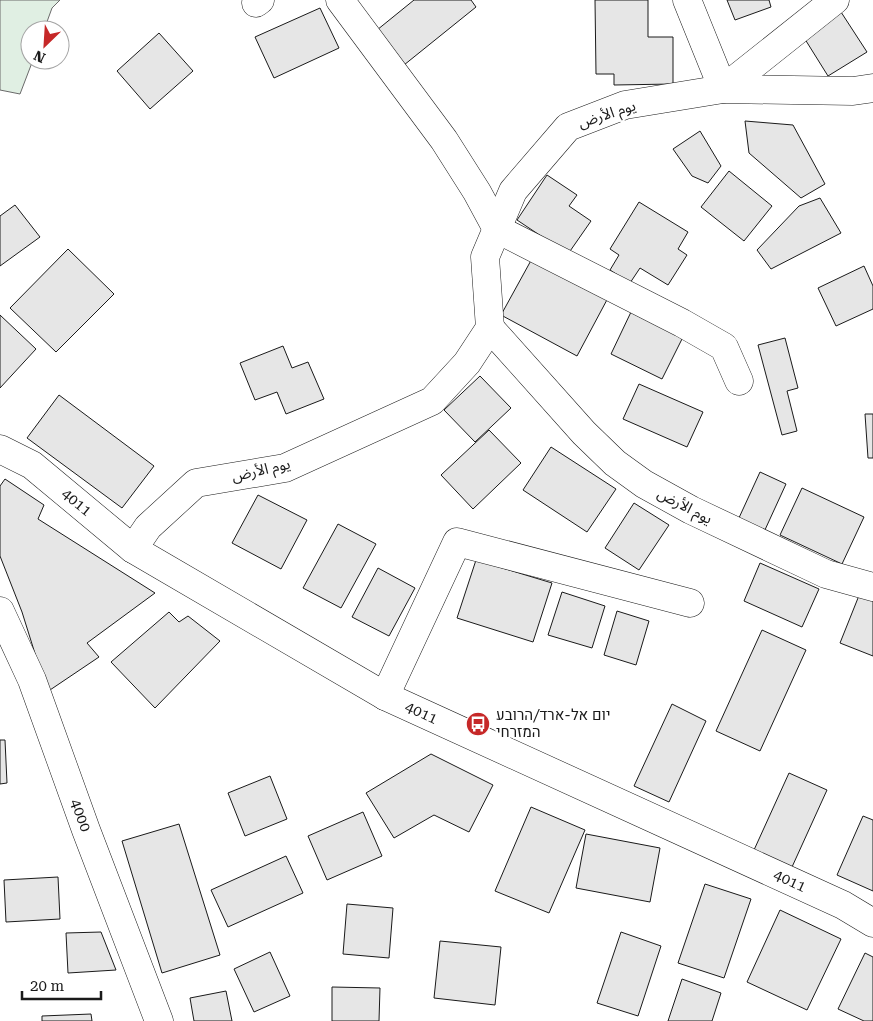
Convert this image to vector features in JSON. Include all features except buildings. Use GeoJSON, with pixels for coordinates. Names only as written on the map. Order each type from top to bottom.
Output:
{"type":"FeatureCollection","features":[{"type":"Feature","properties":{"kind":"street"},"geometry":{"type":"LineString","coordinates":[[340,0],[444,140],[477,192],[497,229],[682,323],[724,348],[739,381]]}},
{"type":"Feature","properties":{"kind":"street"},"geometry":{"type":"LineString","coordinates":[[687,0],[724,89],[835,0]]}},
{"type":"Feature","properties":{"kind":"street","name":"يوم الأرض"},"geometry":{"type":"LineString","coordinates":[[133,549],[148,527],[196,483],[285,468],[432,401],[467,363],[490,328],[485,257],[514,191],[568,127],[624,105],[724,89],[854,91],[873,88]]}},
{"type":"Feature","properties":{"kind":"street","name":"يوم الأرض"},"geometry":{"type":"LineString","coordinates":[[490,328],[584,433],[615,463],[644,484],[691,510],[810,567],[826,574],[873,588]]}},
{"type":"Feature","properties":{"kind":"street","name":"4011"},"geometry":{"type":"LineString","coordinates":[[0,449],[32,465],[133,549],[385,696],[843,905],[873,923]]}},
{"type":"Feature","properties":{"kind":"street"},"geometry":{"type":"LineString","coordinates":[[385,696],[457,542],[690,603]]}},
{"type":"Feature","properties":{"kind":"street","name":"4000"},"geometry":{"type":"LineString","coordinates":[[0,611],[32,680],[86,830],[160,1021]]}},
{"type":"Feature","properties":{"kind":"green space"},"geometry":{"type":"Polygon","coordinates":[[[0,0],[60,0],[52,8],[48,20],[20,20],[20,70],[29,70],[20,94],[0,90],[0,0]]]}},
{"type":"Feature","properties":{"kind":"place","name":"יום אל-ארד/הרובע המזרחי"},"geometry":{"type":"Point","coordinates":[478,724]}}]}
